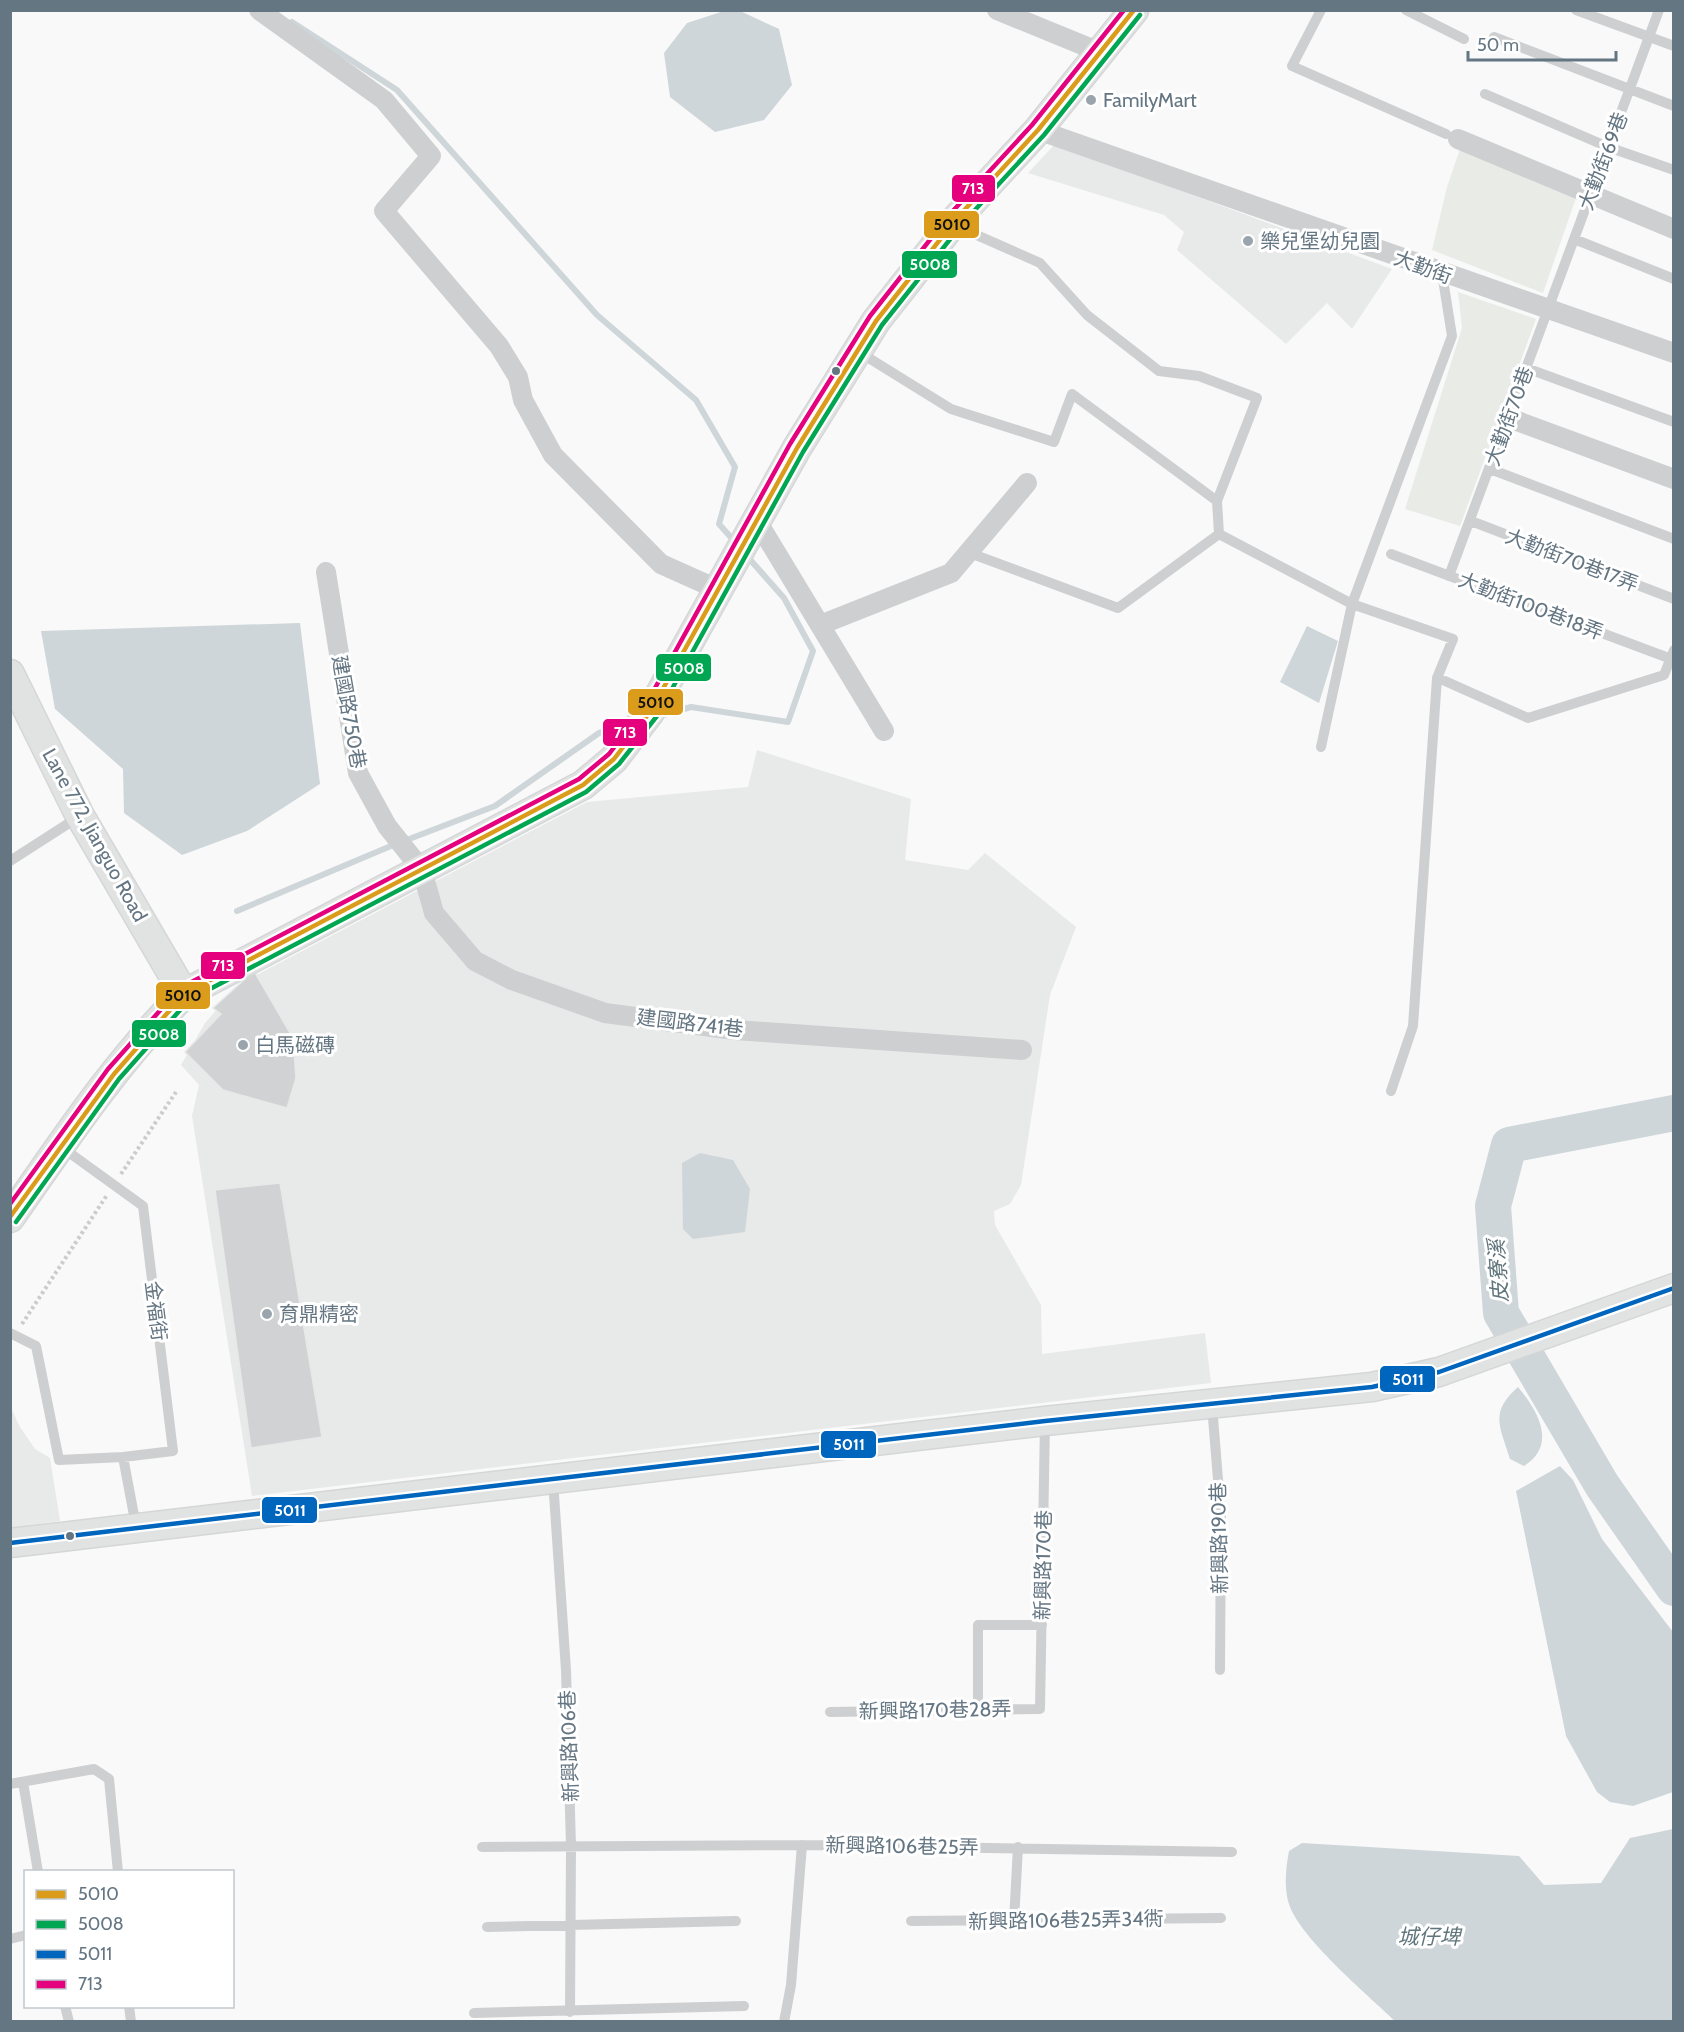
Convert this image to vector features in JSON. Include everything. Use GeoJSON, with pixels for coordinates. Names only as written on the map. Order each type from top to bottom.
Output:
{"type":"FeatureCollection","features":[{"type":"Feature","properties":{"kind":"street"},"geometry":{"type":"LineString","coordinates":[[259,10],[384,100],[431,156],[384,212],[500,346],[518,376],[522,400],[553,455],[661,564],[718,590]]}},
{"type":"Feature","properties":{"kind":"street"},"geometry":{"type":"LineString","coordinates":[[997,10],[1102,53]]}},
{"type":"Feature","properties":{"kind":"street"},"geometry":{"type":"LineString","coordinates":[[10,1218],[142,1035],[184,994],[583,785],[614,759],[643,721],[797,448],[876,321],[952,224],[1038,130],[1102,53],[1134,10]]}},
{"type":"Feature","properties":{"kind":"street","name":"大勤街"},"geometry":{"type":"LineString","coordinates":[[1038,130],[1548,311],[1674,353]]}},
{"type":"Feature","properties":{"kind":"street"},"geometry":{"type":"LineString","coordinates":[[1452,136],[1674,229]]}},
{"type":"Feature","properties":{"kind":"street"},"geometry":{"type":"LineString","coordinates":[[1509,418],[1674,479]]}},
{"type":"Feature","properties":{"kind":"street"},"geometry":{"type":"LineString","coordinates":[[820,625],[951,573],[1027,483]]}},
{"type":"Feature","properties":{"kind":"street"},"geometry":{"type":"LineString","coordinates":[[746,540],[820,625],[884,731]]}},
{"type":"Feature","properties":{"kind":"street","name":"建國路750巷"},"geometry":{"type":"LineString","coordinates":[[326,572],[358,773],[387,826],[422,870]]}},
{"type":"Feature","properties":{"kind":"street","name":"Lane 772, Jianguo Road"},"geometry":{"type":"LineString","coordinates":[[10,674],[80,816],[184,994]]}},
{"type":"Feature","properties":{"kind":"street","name":"建國路741巷"},"geometry":{"type":"LineString","coordinates":[[422,870],[434,913],[475,961],[512,980],[605,1013],[735,1030],[1022,1050]]}},
{"type":"Feature","properties":{"kind":"street"},"geometry":{"type":"LineString","coordinates":[[10,1543],[1045,1421],[1372,1387],[1439,1372],[1674,1288]]}},
{"type":"Feature","properties":{"kind":"lane"},"geometry":{"type":"LineString","coordinates":[[1321,10],[1292,66],[1452,136]]}},
{"type":"Feature","properties":{"kind":"lane"},"geometry":{"type":"LineString","coordinates":[[1406,10],[1464,39]]}},
{"type":"Feature","properties":{"kind":"lane"},"geometry":{"type":"LineString","coordinates":[[1576,10],[1674,46]]}},
{"type":"Feature","properties":{"kind":"lane","name":"大勤街69巷"},"geometry":{"type":"LineString","coordinates":[[1548,311],[1659,10]]}},
{"type":"Feature","properties":{"kind":"lane"},"geometry":{"type":"LineString","coordinates":[[1494,37],[1674,106]]}},
{"type":"Feature","properties":{"kind":"lane"},"geometry":{"type":"LineString","coordinates":[[1485,94],[1608,147],[1674,170]]}},
{"type":"Feature","properties":{"kind":"lane"},"geometry":{"type":"LineString","coordinates":[[952,224],[1041,263],[1087,315],[1159,371],[1199,376],[1257,398],[1216,501],[1219,534]]}},
{"type":"Feature","properties":{"kind":"lane"},"geometry":{"type":"LineString","coordinates":[[1574,239],[1674,279]]}},
{"type":"Feature","properties":{"kind":"lane"},"geometry":{"type":"LineString","coordinates":[[1321,747],[1352,604],[1452,336],[1442,273]]}},
{"type":"Feature","properties":{"kind":"lane","name":"大勤街70巷"},"geometry":{"type":"LineString","coordinates":[[1449,576],[1548,311]]}},
{"type":"Feature","properties":{"kind":"lane"},"geometry":{"type":"LineString","coordinates":[[856,351],[951,409],[1054,442],[1072,394],[1216,501]]}},
{"type":"Feature","properties":{"kind":"lane"},"geometry":{"type":"LineString","coordinates":[[1526,368],[1674,422]]}},
{"type":"Feature","properties":{"kind":"lane"},"geometry":{"type":"LineString","coordinates":[[1490,469],[1674,539]]}},
{"type":"Feature","properties":{"kind":"lane","name":"大勤街70巷17弄"},"geometry":{"type":"LineString","coordinates":[[1471,521],[1674,598]]}},
{"type":"Feature","properties":{"kind":"lane"},"geometry":{"type":"LineString","coordinates":[[1219,534],[1352,604],[1453,639],[1437,678],[1413,1026],[1391,1091]]}},
{"type":"Feature","properties":{"kind":"lane"},"geometry":{"type":"LineString","coordinates":[[967,552],[1118,608],[1219,534]]}},
{"type":"Feature","properties":{"kind":"lane","name":"大勤街100巷18弄"},"geometry":{"type":"LineString","coordinates":[[1391,554],[1672,656]]}},
{"type":"Feature","properties":{"kind":"lane"},"geometry":{"type":"LineString","coordinates":[[1445,681],[1528,718],[1664,675],[1672,656]]}},
{"type":"Feature","properties":{"kind":"lane"},"geometry":{"type":"LineString","coordinates":[[10,861],[80,816]]}},
{"type":"Feature","properties":{"kind":"lane","name":"金福街"},"geometry":{"type":"LineString","coordinates":[[60,1146],[143,1206],[173,1451],[123,1457]]}},
{"type":"Feature","properties":{"kind":"lane"},"geometry":{"type":"LineString","coordinates":[[13,1334],[36,1346],[59,1460],[123,1457],[136,1527]]}},
{"type":"Feature","properties":{"kind":"lane","name":"新興路190巷"},"geometry":{"type":"LineString","coordinates":[[1212,1405],[1221,1517],[1220,1670]]}},
{"type":"Feature","properties":{"kind":"lane","name":"新興路170巷"},"geometry":{"type":"LineString","coordinates":[[1040,1709],[1045,1421]]}},
{"type":"Feature","properties":{"kind":"lane","name":"新興路106巷"},"geometry":{"type":"LineString","coordinates":[[553,1480],[566,1670],[571,1846],[570,2012]]}},
{"type":"Feature","properties":{"kind":"lane"},"geometry":{"type":"LineString","coordinates":[[978,1710],[978,1625],[1042,1625]]}},
{"type":"Feature","properties":{"kind":"lane","name":"新興路170巷28弄"},"geometry":{"type":"LineString","coordinates":[[830,1712],[1040,1709]]}},
{"type":"Feature","properties":{"kind":"lane"},"geometry":{"type":"LineString","coordinates":[[10,1784],[94,1770],[109,1779],[118,1870]]}},
{"type":"Feature","properties":{"kind":"lane"},"geometry":{"type":"LineString","coordinates":[[23,1782],[38,1870]]}},
{"type":"Feature","properties":{"kind":"lane"},"geometry":{"type":"LineString","coordinates":[[784,2022],[791,1985],[802,1845]]}},
{"type":"Feature","properties":{"kind":"lane","name":"新興路106巷25弄"},"geometry":{"type":"LineString","coordinates":[[482,1847],[802,1845],[1232,1852]]}},
{"type":"Feature","properties":{"kind":"lane"},"geometry":{"type":"LineString","coordinates":[[1014,1921],[1018,1847]]}},
{"type":"Feature","properties":{"kind":"lane","name":"新興路106巷25弄34衖"},"geometry":{"type":"LineString","coordinates":[[911,1922],[1221,1918]]}},
{"type":"Feature","properties":{"kind":"lane"},"geometry":{"type":"LineString","coordinates":[[487,1927],[736,1921]]}},
{"type":"Feature","properties":{"kind":"lane"},"geometry":{"type":"LineString","coordinates":[[474,2013],[744,2006]]}},
{"type":"Feature","properties":{"kind":"path"},"geometry":{"type":"LineString","coordinates":[[13,1334],[176,1092]]}},
{"type":"Feature","properties":{"kind":"shaded area","name":"樂兒堡幼兒園"},"geometry":{"type":"Polygon","coordinates":[[[1055,144],[1392,269],[1352,329],[1327,303],[1286,344],[1177,250],[1184,232],[1164,215],[1028,173],[1055,144]]]}},
{"type":"Feature","properties":{"kind":"shaded area"},"geometry":{"type":"Polygon","coordinates":[[[1460,149],[1577,195],[1543,293],[1432,250],[1447,187],[1460,149]]]}},
{"type":"Feature","properties":{"kind":"shaded area"},"geometry":{"type":"Polygon","coordinates":[[[1458,292],[1536,319],[1460,526],[1405,509],[1462,328],[1458,292]]]}},
{"type":"Feature","properties":{"kind":"shaded area"},"geometry":{"type":"Polygon","coordinates":[[[757,750],[911,799],[905,860],[968,870],[985,853],[1076,927],[1050,995],[1021,1185],[1010,1204],[994,1211],[995,1225],[1041,1305],[1042,1354],[1205,1333],[1211,1383],[252,1496],[192,1116],[199,1085],[181,1065],[205,1023],[239,984],[587,802],[748,787],[757,750]]]}},
{"type":"Feature","properties":{"kind":"shaded area"},"geometry":{"type":"Polygon","coordinates":[[[10,1406],[20,1427],[35,1449],[50,1458],[60,1521],[11,1528],[10,1406]]]}},
{"type":"Feature","properties":{"kind":"water"},"geometry":{"type":"Polygon","coordinates":[[[724,11],[740,11],[779,29],[792,85],[764,120],[715,132],[670,97],[664,53],[687,23],[724,11]]]}},
{"type":"Feature","properties":{"kind":"water"},"geometry":{"type":"Polygon","coordinates":[[[300,623],[320,784],[247,831],[182,855],[124,813],[123,769],[55,709],[41,631],[300,623]]]}},
{"type":"Feature","properties":{"kind":"water"},"geometry":{"type":"Polygon","coordinates":[[[1307,626],[1338,641],[1319,703],[1280,682],[1307,626]]]}},
{"type":"Feature","properties":{"kind":"water"},"geometry":{"type":"Polygon","coordinates":[[[700,1153],[733,1160],[750,1189],[745,1232],[693,1239],[683,1229],[682,1163],[700,1153]]]}},
{"type":"Feature","properties":{"kind":"water"},"geometry":{"type":"Polygon","coordinates":[[[1518,1387],[1538,1417],[1542,1438],[1540,1448],[1534,1458],[1524,1466],[1510,1459],[1499,1420],[1503,1405],[1518,1387]]]}},
{"type":"Feature","properties":{"kind":"water"},"geometry":{"type":"Polygon","coordinates":[[[1560,1466],[1573,1480],[1602,1539],[1673,1632],[1673,1792],[1633,1806],[1610,1802],[1597,1792],[1566,1736],[1516,1491],[1560,1466]]]}},
{"type":"Feature","properties":{"kind":"water","name":"城仔埤"},"geometry":{"type":"Polygon","coordinates":[[[1673,1829],[1673,2021],[1395,2021],[1318,1947],[1294,1915],[1288,1901],[1286,1876],[1289,1851],[1302,1843],[1519,1856],[1544,1885],[1601,1883],[1630,1838],[1673,1829]]]}},
{"type":"Feature","properties":{"kind":"building","name":"白馬磁磚"},"geometry":{"type":"Polygon","coordinates":[[[254,971],[293,1038],[296,1078],[287,1108],[223,1090],[185,1052],[221,1014],[213,1008],[254,971]]]}},
{"type":"Feature","properties":{"kind":"building","name":"育鼎精密"},"geometry":{"type":"Polygon","coordinates":[[[280,1183],[322,1437],[251,1448],[215,1190],[280,1183]]]}},
{"type":"Feature","properties":{"kind":"waterway"},"geometry":{"type":"LineString","coordinates":[[292,22],[397,90],[597,315],[696,400],[735,467],[719,524],[736,543]]}},
{"type":"Feature","properties":{"kind":"waterway"},"geometry":{"type":"LineString","coordinates":[[660,716],[691,707],[788,722],[813,651],[784,598],[746,555]]}},
{"type":"Feature","properties":{"kind":"waterway"},"geometry":{"type":"LineString","coordinates":[[404,841],[495,806],[599,733],[627,725]]}},
{"type":"Feature","properties":{"kind":"waterway"},"geometry":{"type":"LineString","coordinates":[[237,911],[398,843]]}},
{"type":"Feature","properties":{"kind":"waterway","name":"皮寮溪"},"geometry":{"type":"LineString","coordinates":[[1674,1113],[1509,1145],[1493,1206],[1501,1313],[1602,1485],[1674,1588]]}},
{"type":"Feature","properties":{"kind":"transit line","name":"713"},"geometry":{"type":"LineString","coordinates":[[10,1204],[108,1069],[180,988],[579,779],[609,754],[644,708],[790,444],[870,316],[951,213],[1032,125],[1124,10]]}},
{"type":"Feature","properties":{"kind":"transit line","name":"5010"},"geometry":{"type":"LineString","coordinates":[[10,1217],[114,1074],[184,994],[583,785],[614,759],[650,712],[797,448],[876,321],[957,218],[1038,130],[1134,10]]}},
{"type":"Feature","properties":{"kind":"transit line","name":"5008"},"geometry":{"type":"LineString","coordinates":[[16,1222],[119,1079],[189,1000],[586,792],[619,764],[657,716],[803,452],[882,325],[963,223],[1044,135],[1140,15]]}},
{"type":"Feature","properties":{"kind":"transit line","name":"5011"},"geometry":{"type":"LineString","coordinates":[[10,1543],[1045,1421],[1372,1387],[1439,1372],[1674,1288]]}},
{"type":"Feature","properties":{"kind":"place","name":"FamilyMart"},"geometry":{"type":"Point","coordinates":[1091,100]}},
{"type":"Feature","properties":{"kind":"place","name":"樂兒堡幼兒園"},"geometry":{"type":"Point","coordinates":[1248,241]}},
{"type":"Feature","properties":{"kind":"place","name":"白馬磁磚"},"geometry":{"type":"Point","coordinates":[243,1045]}},
{"type":"Feature","properties":{"kind":"place","name":"育鼎精密"},"geometry":{"type":"Point","coordinates":[267,1314]}}]}
